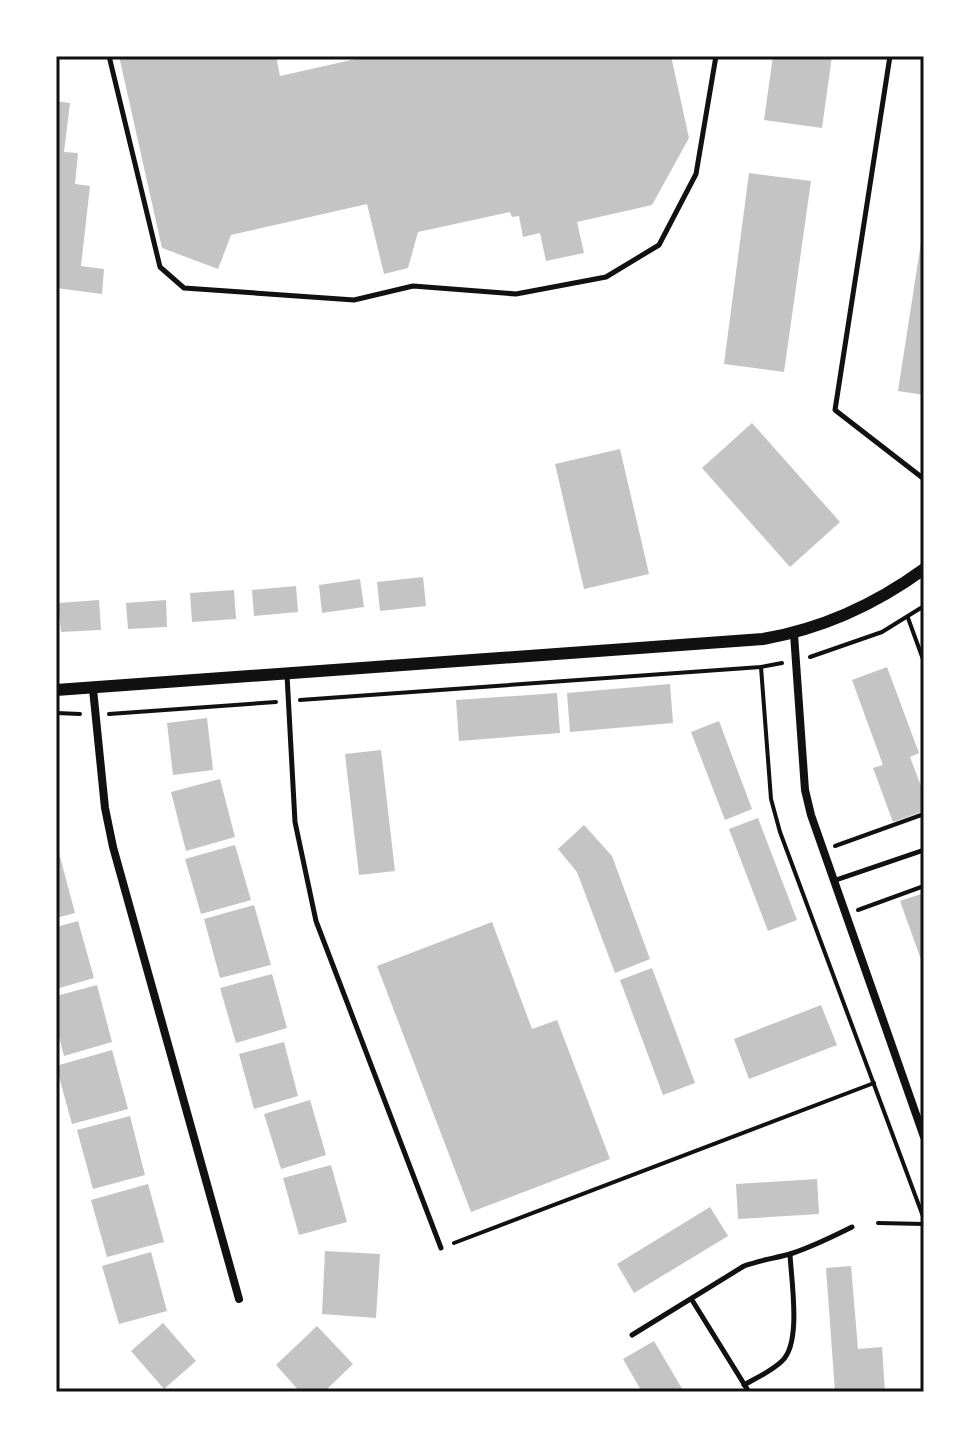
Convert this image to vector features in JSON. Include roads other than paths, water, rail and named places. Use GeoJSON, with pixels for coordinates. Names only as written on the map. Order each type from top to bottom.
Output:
{"type":"FeatureCollection","features":[{"type":"Feature","properties":{"kind":"street"},"geometry":{"type":"LineString","coordinates":[[56,690],[763,639],[794,634],[874,601],[924,569]]}},
{"type":"Feature","properties":{"kind":"street"},"geometry":{"type":"LineString","coordinates":[[794,634],[805,790],[832,882],[924,1137]]}},
{"type":"Feature","properties":{"kind":"street"},"geometry":{"type":"LineString","coordinates":[[93,689],[105,808],[113,847],[239,1299]]}},
{"type":"Feature","properties":{"kind":"lane"},"geometry":{"type":"LineString","coordinates":[[109,56],[160,267],[184,288],[354,300],[413,286],[516,294],[606,277],[659,245],[696,174],[716,56]]}},
{"type":"Feature","properties":{"kind":"lane"},"geometry":{"type":"LineString","coordinates":[[890,56],[835,410],[924,479]]}},
{"type":"Feature","properties":{"kind":"lane"},"geometry":{"type":"LineString","coordinates":[[287,674],[295,822],[316,921],[441,1248]]}},
{"type":"Feature","properties":{"kind":"lane"},"geometry":{"type":"LineString","coordinates":[[832,882],[924,850]]}},
{"type":"Feature","properties":{"kind":"lane"},"geometry":{"type":"LineString","coordinates":[[632,1335],[744,1266],[790,1254],[852,1227]]}},
{"type":"Feature","properties":{"kind":"lane"},"geometry":{"type":"LineString","coordinates":[[744,1385],[783,1361],[788,1353],[794,1327],[790,1254]]}},
{"type":"Feature","properties":{"kind":"lane"},"geometry":{"type":"LineString","coordinates":[[692,1300],[749,1392]]}}]}
